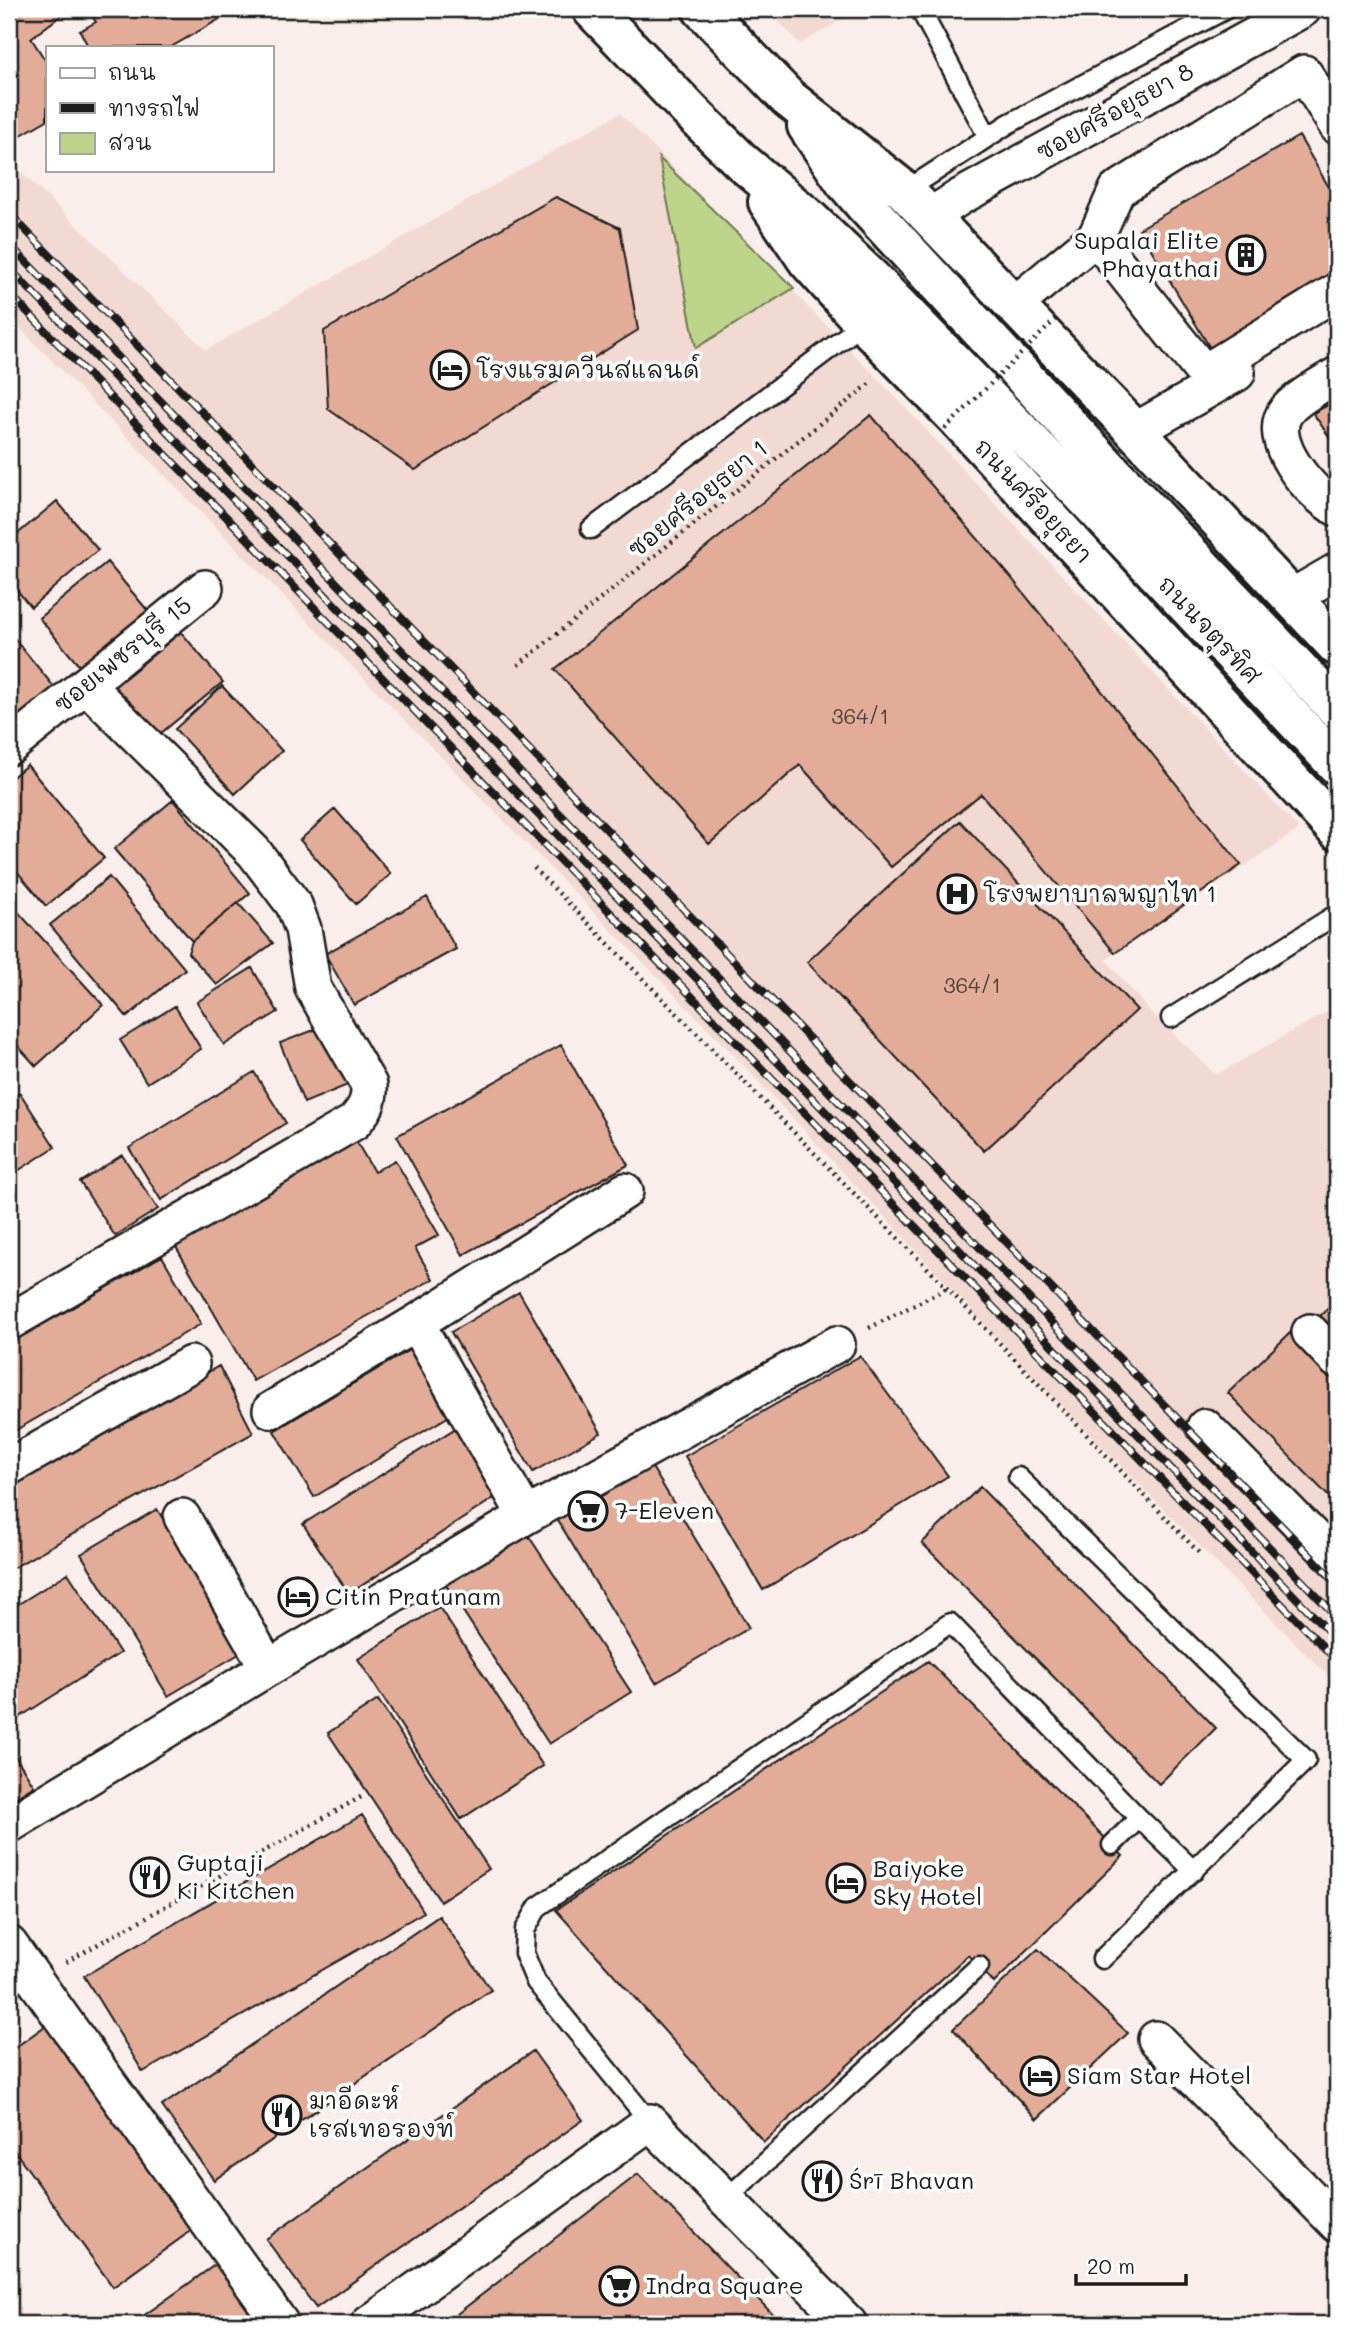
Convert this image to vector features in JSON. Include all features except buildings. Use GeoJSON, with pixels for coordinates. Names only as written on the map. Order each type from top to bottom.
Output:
{"type":"FeatureCollection","features":[{"type":"Feature","properties":{"kind":"main road","name":"ถนนศรีอยุธยา"},"geometry":{"type":"LineString","coordinates":[[592,9],[742,162],[806,216],[872,279],[1082,494]]}},
{"type":"Feature","properties":{"kind":"main road"},"geometry":{"type":"LineString","coordinates":[[702,9],[788,98],[917,204],[1337,646]]}},
{"type":"Feature","properties":{"kind":"main road","name":"ถนนจตุรทิศ"},"geometry":{"type":"LineString","coordinates":[[788,98],[863,204],[1337,709]]}},
{"type":"Feature","properties":{"kind":"main road","name":"ถนนศรีอยุธยา"},"geometry":{"type":"LineString","coordinates":[[742,162],[808,261],[958,419],[1337,830]]}},
{"type":"Feature","properties":{"kind":"main road","name":"ถนนจตุรทิศ"},"geometry":{"type":"LineString","coordinates":[[1082,494],[1337,765]]}},
{"type":"Feature","properties":{"kind":"street","name":"ซอยศรีอยุธยา 8"},"geometry":{"type":"LineString","coordinates":[[917,204],[960,197],[1303,9]]}},
{"type":"Feature","properties":{"kind":"street"},"geometry":{"type":"LineString","coordinates":[[1014,305],[1096,237],[1117,190],[1304,73],[1337,125]]}},
{"type":"Feature","properties":{"kind":"street"},"geometry":{"type":"LineString","coordinates":[[1096,237],[1204,373],[1337,290]]}},
{"type":"Feature","properties":{"kind":"street"},"geometry":{"type":"LineString","coordinates":[[1135,431],[1337,315]]}},
{"type":"Feature","properties":{"kind":"street"},"geometry":{"type":"LineString","coordinates":[[1337,375],[1287,410],[1279,428],[1281,444],[1298,473],[1337,508]]}},
{"type":"Feature","properties":{"kind":"street"},"geometry":{"type":"LineString","coordinates":[[1292,597],[1337,571]]}},
{"type":"Feature","properties":{"kind":"street","name":"ซอยเพชรบุรี 15"},"geometry":{"type":"LineString","coordinates":[[9,747],[205,588]]}},
{"type":"Feature","properties":{"kind":"street"},"geometry":{"type":"LineString","coordinates":[[9,1322],[354,1122],[370,1098],[369,1085],[313,988],[303,929],[294,905],[254,852],[86,685]]}},
{"type":"Feature","properties":{"kind":"street"},"geometry":{"type":"LineString","coordinates":[[271,1410],[416,1323],[625,1191]]}},
{"type":"Feature","properties":{"kind":"street"},"geometry":{"type":"LineString","coordinates":[[416,1323],[526,1516]]}},
{"type":"Feature","properties":{"kind":"street"},"geometry":{"type":"LineString","coordinates":[[1310,1332],[1337,1360]]}},
{"type":"Feature","properties":{"kind":"street"},"geometry":{"type":"LineString","coordinates":[[9,1825],[526,1516],[837,1344]]}},
{"type":"Feature","properties":{"kind":"street"},"geometry":{"type":"LineString","coordinates":[[9,1467],[191,1364]]}},
{"type":"Feature","properties":{"kind":"street"},"geometry":{"type":"LineString","coordinates":[[1205,1427],[1337,1561]]}},
{"type":"Feature","properties":{"kind":"street"},"geometry":{"type":"LineString","coordinates":[[182,1517],[268,1668]]}},
{"type":"Feature","properties":{"kind":"street"},"geometry":{"type":"LineString","coordinates":[[9,1944],[282,2324]]}},
{"type":"Feature","properties":{"kind":"street"},"geometry":{"type":"LineString","coordinates":[[1156,2039],[1337,2224]]}},
{"type":"Feature","properties":{"kind":"street"},"geometry":{"type":"LineString","coordinates":[[369,2324],[650,2122],[849,2324]]}},
{"type":"Feature","properties":{"kind":"lane"},"geometry":{"type":"LineString","coordinates":[[920,9],[988,137]]}},
{"type":"Feature","properties":{"kind":"lane"},"geometry":{"type":"LineString","coordinates":[[917,204],[988,137],[1008,124],[1226,9]]}},
{"type":"Feature","properties":{"kind":"lane"},"geometry":{"type":"LineString","coordinates":[[591,529],[864,323]]}},
{"type":"Feature","properties":{"kind":"lane"},"geometry":{"type":"LineString","coordinates":[[1171,1018],[1337,914]]}},
{"type":"Feature","properties":{"kind":"lane"},"geometry":{"type":"LineString","coordinates":[[1018,1477],[1306,1760],[1102,1959]]}},
{"type":"Feature","properties":{"kind":"lane"},"geometry":{"type":"LineString","coordinates":[[650,2122],[536,1982],[524,1953],[525,1930],[538,1907],[950,1623],[1194,1871]]}},
{"type":"Feature","properties":{"kind":"lane"},"geometry":{"type":"LineString","coordinates":[[1112,1844],[1139,1818]]}},
{"type":"Feature","properties":{"kind":"lane"},"geometry":{"type":"LineString","coordinates":[[726,2199],[979,1966]]}},
{"type":"Feature","properties":{"kind":"path"},"geometry":{"type":"LineString","coordinates":[[944,429],[1058,317]]}},
{"type":"Feature","properties":{"kind":"path","name":"ซอยศรีอยุธยา 1"},"geometry":{"type":"LineString","coordinates":[[518,665],[900,360]]}},
{"type":"Feature","properties":{"kind":"path"},"geometry":{"type":"LineString","coordinates":[[534,868],[947,1288],[1202,1556]]}},
{"type":"Feature","properties":{"kind":"path"},"geometry":{"type":"LineString","coordinates":[[837,1344],[947,1288]]}},
{"type":"Feature","properties":{"kind":"path"},"geometry":{"type":"LineString","coordinates":[[34,1979],[361,1797]]}},
{"type":"Feature","properties":{"kind":"shaded area"},"geometry":{"type":"Polygon","coordinates":[[[767,9],[860,9],[800,44],[767,9]]]}},
{"type":"Feature","properties":{"kind":"shaded area"},"geometry":{"type":"Polygon","coordinates":[[[620,113],[885,386],[1299,829],[1106,960],[1148,1009],[1216,1075],[1337,1006],[1337,1685],[1045,1389],[731,1052],[9,317],[9,160],[206,350],[620,113]]]}},
{"type":"Feature","properties":{"kind":"green space"},"geometry":{"type":"Polygon","coordinates":[[[659,158],[794,288],[696,348],[659,158]]]}},
{"type":"Feature","properties":{"kind":"railway"},"geometry":{"type":"LineString","coordinates":[[9,213],[1337,1583]]}},
{"type":"Feature","properties":{"kind":"railway"},"geometry":{"type":"LineString","coordinates":[[9,244],[1337,1617]]}},
{"type":"Feature","properties":{"kind":"railway"},"geometry":{"type":"LineString","coordinates":[[9,268],[1337,1640]]}},
{"type":"Feature","properties":{"kind":"railway"},"geometry":{"type":"LineString","coordinates":[[9,293],[1337,1661]]}},
{"type":"Feature","properties":{"kind":"place","name":"Supalai Elite Phayathai"},"geometry":{"type":"Point","coordinates":[1246,255]}},
{"type":"Feature","properties":{"kind":"place","name":"โรงแรมควีนสแลนด์"},"geometry":{"type":"Point","coordinates":[450,370]}},
{"type":"Feature","properties":{"kind":"place","name":"โรงพยาบาลพญาไท 1"},"geometry":{"type":"Point","coordinates":[957,894]}},
{"type":"Feature","properties":{"kind":"place","name":"7-Eleven"},"geometry":{"type":"Point","coordinates":[588,1511]}},
{"type":"Feature","properties":{"kind":"place","name":"Citin Pratunam"},"geometry":{"type":"Point","coordinates":[298,1597]}},
{"type":"Feature","properties":{"kind":"place","name":"Guptaji Ki Kitchen"},"geometry":{"type":"Point","coordinates":[150,1877]}},
{"type":"Feature","properties":{"kind":"place","name":"Baiyoke Sky Hotel"},"geometry":{"type":"Point","coordinates":[846,1883]}},
{"type":"Feature","properties":{"kind":"place","name":"Siam Star Hotel"},"geometry":{"type":"Point","coordinates":[1040,2076]}},
{"type":"Feature","properties":{"kind":"place","name":"มาอีดะห์ เรสเทอรองท์"},"geometry":{"type":"Point","coordinates":[282,2115]}},
{"type":"Feature","properties":{"kind":"place","name":"Śrī Bhavan"},"geometry":{"type":"Point","coordinates":[822,2181]}},
{"type":"Feature","properties":{"kind":"place","name":"Indra Square"},"geometry":{"type":"Point","coordinates":[619,2286]}}]}
